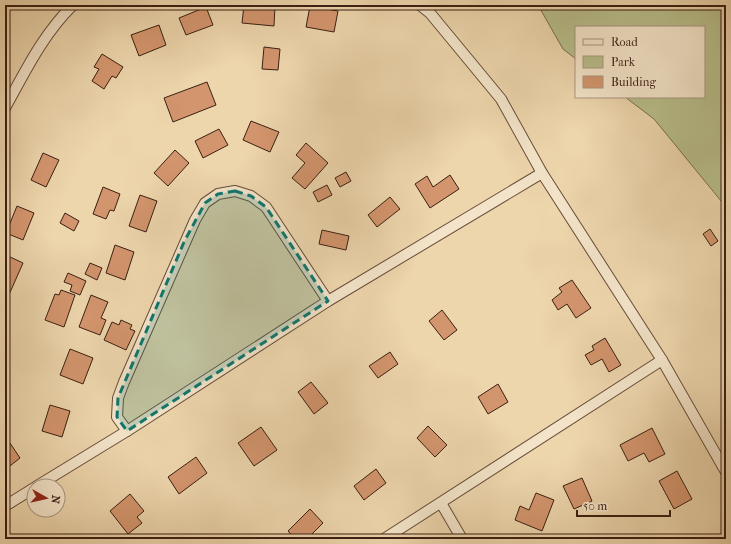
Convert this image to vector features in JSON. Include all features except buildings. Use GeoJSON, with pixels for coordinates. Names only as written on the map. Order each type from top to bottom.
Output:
{"type":"FeatureCollection","features":[{"type":"Feature","properties":{"kind":"street"},"geometry":{"type":"LineString","coordinates":[[5,108],[40,46],[62,15],[73,5]]}},
{"type":"Feature","properties":{"kind":"street"},"geometry":{"type":"LineString","coordinates":[[420,5],[430,13],[500,99],[542,173],[662,360],[726,472]]}},
{"type":"Feature","properties":{"kind":"street"},"geometry":{"type":"LineString","coordinates":[[50,478],[328,302],[542,173]]}},
{"type":"Feature","properties":{"kind":"street"},"geometry":{"type":"LineString","coordinates":[[126,431],[117,417],[118,398],[124,382],[195,220],[205,203],[218,194],[235,191],[251,196],[266,207],[328,302]]}},
{"type":"Feature","properties":{"kind":"street"},"geometry":{"type":"LineString","coordinates":[[384,539],[662,360]]}},
{"type":"Feature","properties":{"kind":"street"},"geometry":{"type":"LineString","coordinates":[[5,506],[26,493]]}},
{"type":"Feature","properties":{"kind":"street"},"geometry":{"type":"LineString","coordinates":[[441,503],[462,539]]}},
{"type":"Feature","properties":{"kind":"highlighted area"},"geometry":{"type":"Polygon","coordinates":[[[235,191],[251,196],[266,207],[328,301],[127,431],[117,417],[118,398],[124,382],[184,242],[205,203],[218,194],[235,191]]]}},
{"type":"Feature","properties":{"kind":"green space"},"geometry":{"type":"Polygon","coordinates":[[[538,5],[726,5],[726,207],[654,119],[626,98],[705,98],[705,26],[575,26],[575,58],[563,49],[538,5]]]}}]}
